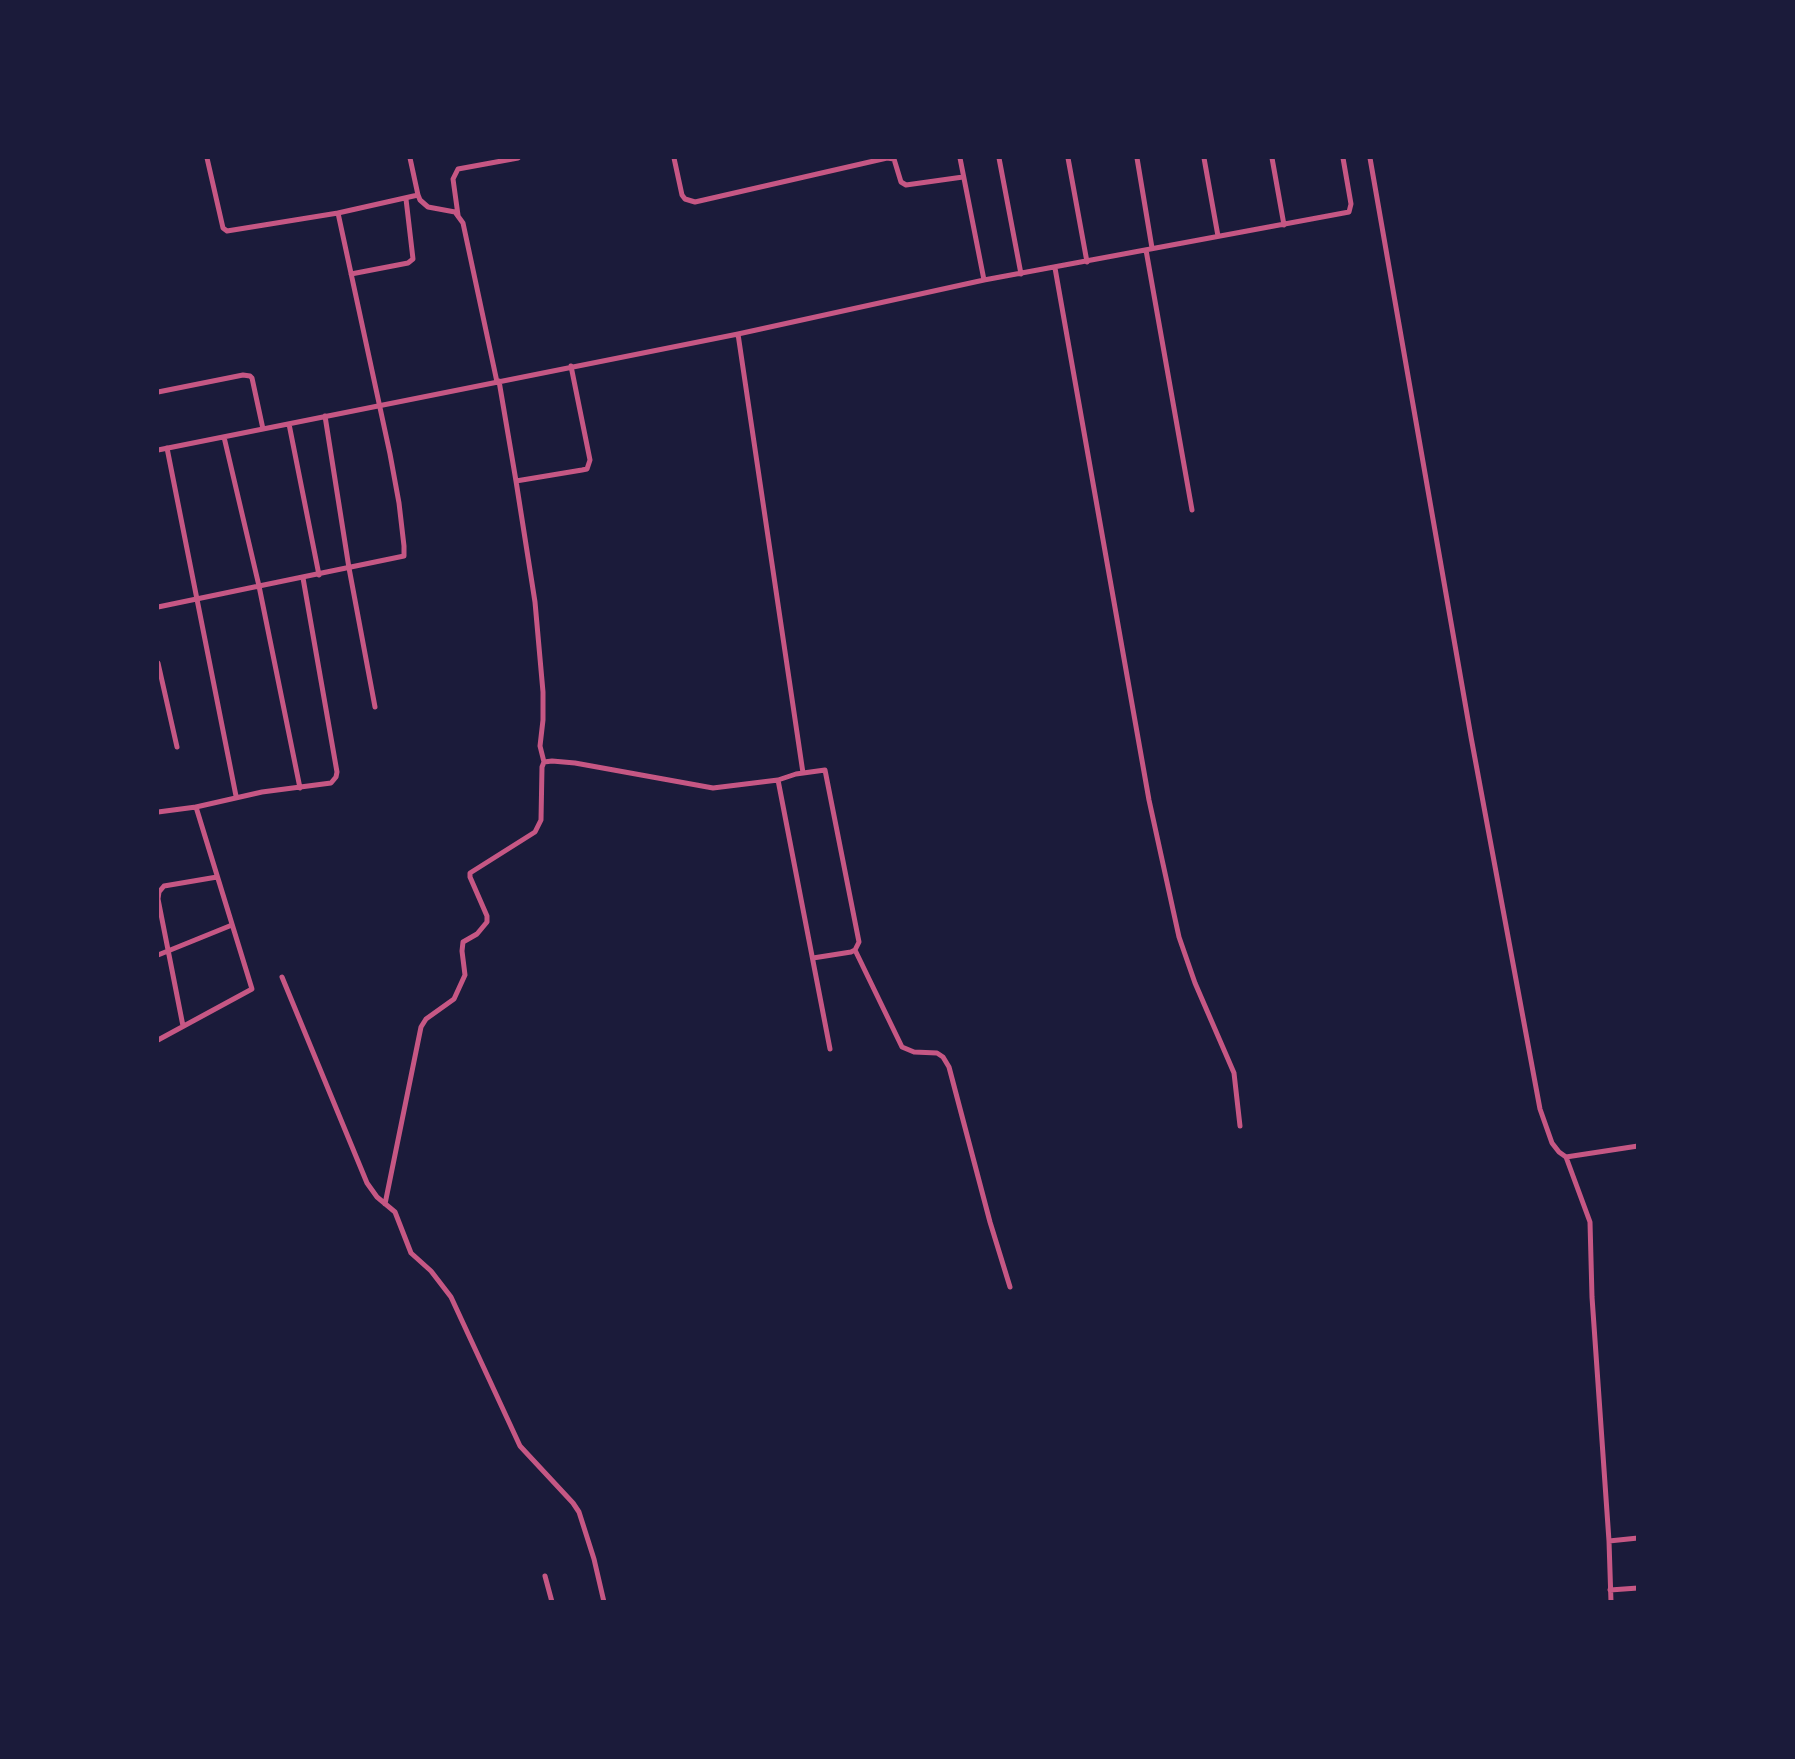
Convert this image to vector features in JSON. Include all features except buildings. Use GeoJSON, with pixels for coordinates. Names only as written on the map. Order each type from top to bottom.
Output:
{"type":"FeatureCollection","features":[{"type":"Feature","properties":{"kind":"street"},"geometry":{"type":"LineString","coordinates":[[207,158],[223,228],[227,231],[338,213],[418,195]]}},
{"type":"Feature","properties":{"kind":"street"},"geometry":{"type":"LineString","coordinates":[[410,158],[420,200],[428,207],[451,211],[458,215]]}},
{"type":"Feature","properties":{"kind":"street"},"geometry":{"type":"LineString","coordinates":[[385,1204],[421,1027],[426,1019],[454,999],[465,975],[463,942],[477,934],[487,922],[487,916],[470,873],[535,832],[541,820],[544,762],[540,746],[543,692],[535,602],[498,382],[463,224],[458,215],[453,179],[458,169],[518,158]]}},
{"type":"Feature","properties":{"kind":"street"},"geometry":{"type":"LineString","coordinates":[[674,158],[682,195],[685,199],[695,202],[887,158],[894,159],[901,182],[906,185],[963,177]]}},
{"type":"Feature","properties":{"kind":"street"},"geometry":{"type":"LineString","coordinates":[[960,158],[984,280]]}},
{"type":"Feature","properties":{"kind":"street"},"geometry":{"type":"LineString","coordinates":[[999,158],[1021,274]]}},
{"type":"Feature","properties":{"kind":"street"},"geometry":{"type":"LineString","coordinates":[[1068,158],[1087,262]]}},
{"type":"Feature","properties":{"kind":"street"},"geometry":{"type":"LineString","coordinates":[[1137,158],[1149,249],[1192,510]]}},
{"type":"Feature","properties":{"kind":"street"},"geometry":{"type":"LineString","coordinates":[[1204,158],[1218,236]]}},
{"type":"Feature","properties":{"kind":"street"},"geometry":{"type":"LineString","coordinates":[[1272,158],[1284,225]]}},
{"type":"Feature","properties":{"kind":"street"},"geometry":{"type":"LineString","coordinates":[[158,450],[738,334],[984,280],[1284,225],[1351,210],[1343,158]]}},
{"type":"Feature","properties":{"kind":"street"},"geometry":{"type":"LineString","coordinates":[[1370,158],[1471,737],[1538,1099],[1552,1143],[1566,1157],[1590,1222],[1592,1297],[1611,1602]]}},
{"type":"Feature","properties":{"kind":"street"},"geometry":{"type":"LineString","coordinates":[[351,274],[408,263],[413,259],[406,198]]}},
{"type":"Feature","properties":{"kind":"street"},"geometry":{"type":"LineString","coordinates":[[158,607],[404,556],[396,484],[338,213]]}},
{"type":"Feature","properties":{"kind":"street"},"geometry":{"type":"LineString","coordinates":[[1055,268],[1149,800],[1179,937],[1195,983],[1234,1073],[1240,1126]]}},
{"type":"Feature","properties":{"kind":"street"},"geometry":{"type":"LineString","coordinates":[[738,334],[803,773]]}},
{"type":"Feature","properties":{"kind":"street"},"geometry":{"type":"LineString","coordinates":[[516,481],[588,467],[590,460],[571,366]]}},
{"type":"Feature","properties":{"kind":"street"},"geometry":{"type":"LineString","coordinates":[[158,392],[243,375],[250,376],[263,429]]}},
{"type":"Feature","properties":{"kind":"street"},"geometry":{"type":"LineString","coordinates":[[325,416],[349,568],[375,707]]}},
{"type":"Feature","properties":{"kind":"street"},"geometry":{"type":"LineString","coordinates":[[289,424],[319,575]]}},
{"type":"Feature","properties":{"kind":"street"},"geometry":{"type":"LineString","coordinates":[[224,437],[259,586],[300,788]]}},
{"type":"Feature","properties":{"kind":"street"},"geometry":{"type":"LineString","coordinates":[[167,448],[236,796]]}},
{"type":"Feature","properties":{"kind":"street"},"geometry":{"type":"LineString","coordinates":[[158,813],[196,807],[236,796],[331,783],[338,772],[303,578]]}},
{"type":"Feature","properties":{"kind":"street"},"geometry":{"type":"LineString","coordinates":[[158,663],[177,747]]}},
{"type":"Feature","properties":{"kind":"street"},"geometry":{"type":"LineString","coordinates":[[544,762],[575,763],[712,788],[778,780],[825,770],[859,942],[855,950]]}},
{"type":"Feature","properties":{"kind":"street"},"geometry":{"type":"LineString","coordinates":[[778,780],[830,1049]]}},
{"type":"Feature","properties":{"kind":"street"},"geometry":{"type":"LineString","coordinates":[[158,1040],[252,989],[196,807]]}},
{"type":"Feature","properties":{"kind":"street"},"geometry":{"type":"LineString","coordinates":[[183,1026],[158,899],[159,892],[164,886],[217,877]]}},
{"type":"Feature","properties":{"kind":"street"},"geometry":{"type":"LineString","coordinates":[[158,955],[232,925]]}},
{"type":"Feature","properties":{"kind":"street"},"geometry":{"type":"LineString","coordinates":[[813,958],[855,950]]}},
{"type":"Feature","properties":{"kind":"street"},"geometry":{"type":"LineString","coordinates":[[855,950],[902,1047],[914,1052],[937,1053],[943,1057],[949,1067],[990,1222],[1011,1287]]}},
{"type":"Feature","properties":{"kind":"street"},"geometry":{"type":"LineString","coordinates":[[282,977],[367,1183],[377,1197],[397,1216],[411,1253],[431,1271],[451,1297],[520,1446],[579,1512],[594,1559],[604,1602]]}},
{"type":"Feature","properties":{"kind":"street"},"geometry":{"type":"LineString","coordinates":[[1566,1157],[1638,1146]]}},
{"type":"Feature","properties":{"kind":"street"},"geometry":{"type":"LineString","coordinates":[[1609,1541],[1638,1538]]}},
{"type":"Feature","properties":{"kind":"street"},"geometry":{"type":"LineString","coordinates":[[545,1576],[552,1602]]}},
{"type":"Feature","properties":{"kind":"street"},"geometry":{"type":"LineString","coordinates":[[1610,1590],[1638,1588]]}}]}
